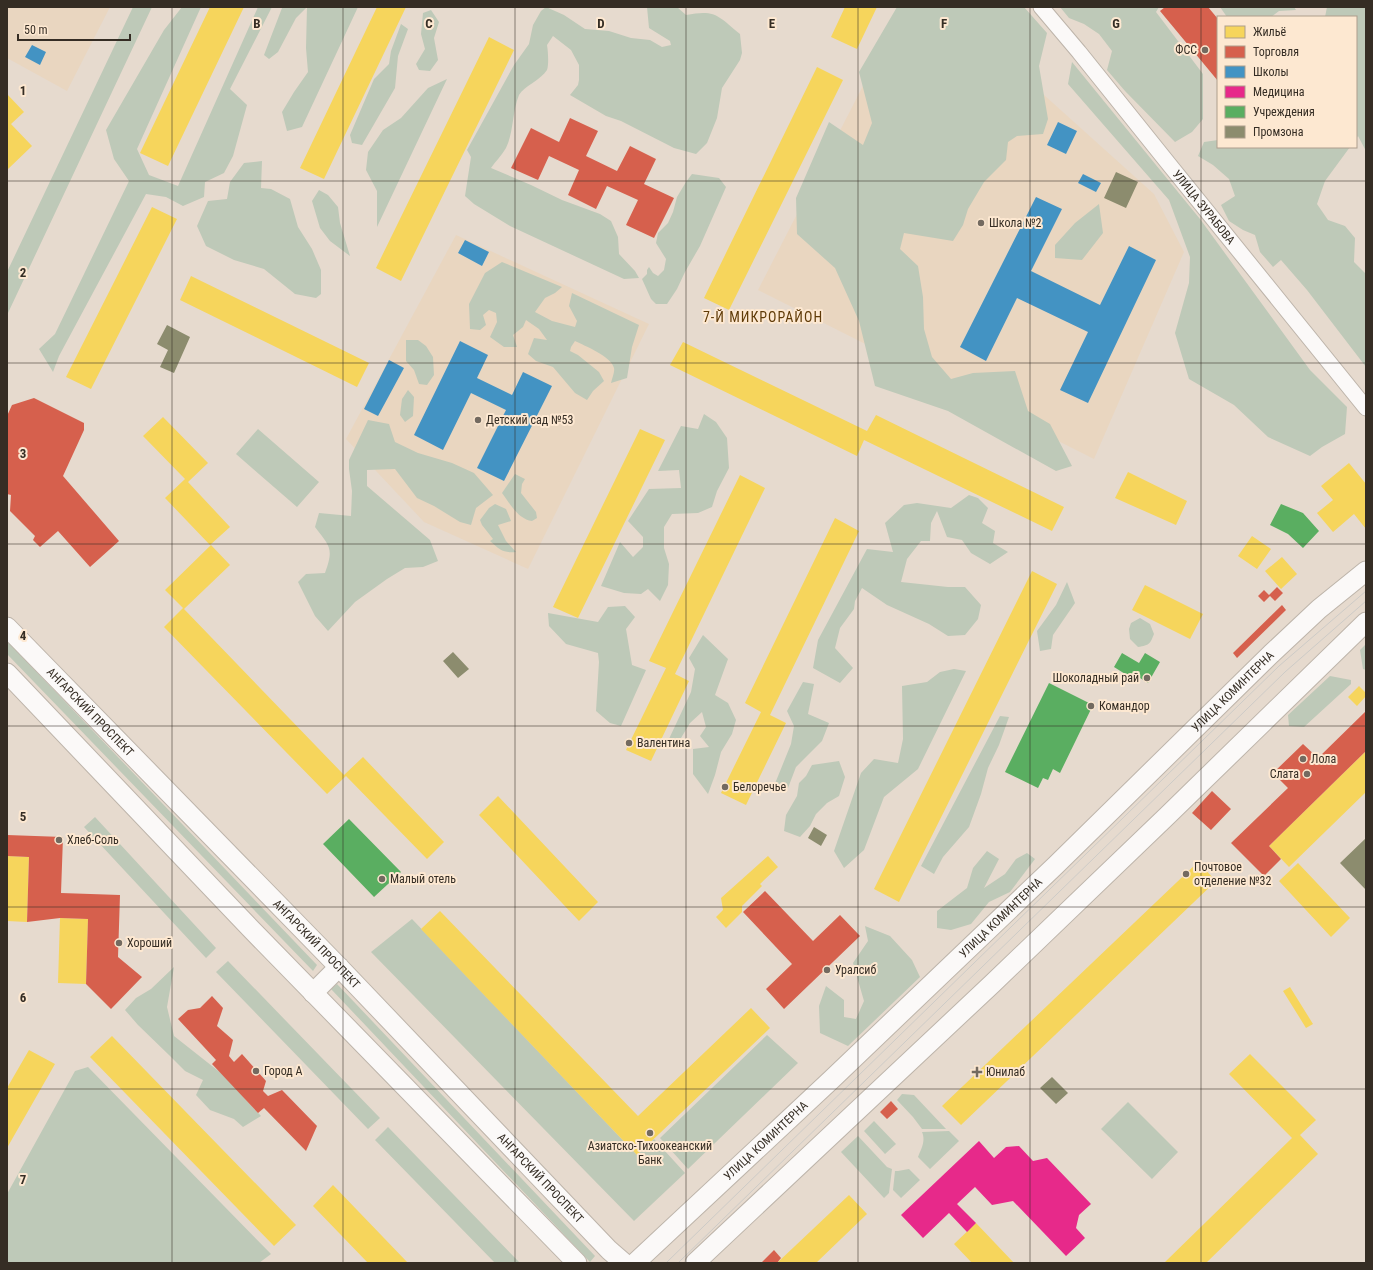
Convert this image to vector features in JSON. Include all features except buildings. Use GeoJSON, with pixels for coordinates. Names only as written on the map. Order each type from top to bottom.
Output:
{"type":"FeatureCollection","features":[{"type":"Feature","properties":{"kind":"street","name":"УЛИЦА ЗУРАБОВА"},"geometry":{"type":"LineString","coordinates":[[1041,7],[1080,52],[1366,408]]}},
{"type":"Feature","properties":{"kind":"street","name":"УЛИЦА КОМИНТЕРНА"},"geometry":{"type":"LineString","coordinates":[[634,1263],[838,1074],[1073,849],[1319,609],[1366,571]]}},
{"type":"Feature","properties":{"kind":"street"},"geometry":{"type":"LineString","coordinates":[[695,1263],[998,979],[1167,816],[1346,639],[1366,622]]}},
{"type":"Feature","properties":{"kind":"street","name":"АНГАРСКИЙ ПРОСПЕКТ"},"geometry":{"type":"LineString","coordinates":[[7,627],[339,967],[609,1250],[624,1263]]}},
{"type":"Feature","properties":{"kind":"street"},"geometry":{"type":"LineString","coordinates":[[7,673],[313,993],[577,1263]]}},
{"type":"Feature","properties":{"kind":"street"},"geometry":{"type":"LineString","coordinates":[[313,993],[339,967]]}},
{"type":"Feature","properties":{"kind":"shaded area"},"geometry":{"type":"Polygon","coordinates":[[[7,7],[110,7],[67,91],[7,58],[7,7]]]}},
{"type":"Feature","properties":{"kind":"shaded area","name":"Школа №2"},"geometry":{"type":"Polygon","coordinates":[[[902,10],[993,49],[1154,194],[1184,252],[1094,459],[758,290],[902,10]]]}},
{"type":"Feature","properties":{"kind":"shaded area","name":"Детский сад №53"},"geometry":{"type":"Polygon","coordinates":[[[456,235],[649,324],[528,569],[424,522],[346,439],[456,235]]]}},
{"type":"Feature","properties":{"kind":"green space"},"geometry":{"type":"Polygon","coordinates":[[[133,7],[152,7],[8,313],[7,272],[133,7]]]}},
{"type":"Feature","properties":{"kind":"green space"},"geometry":{"type":"Polygon","coordinates":[[[182,7],[201,7],[137,149],[149,175],[178,186],[258,7],[272,7],[230,89],[247,105],[233,156],[224,173],[205,182],[204,197],[183,206],[166,197],[146,194],[59,356],[53,372],[39,349],[55,334],[129,181],[114,159],[106,130],[164,30],[182,7]]]}},
{"type":"Feature","properties":{"kind":"green space"},"geometry":{"type":"Polygon","coordinates":[[[278,7],[307,7],[296,18],[278,52],[269,59],[264,55],[282,8],[278,7]]]}},
{"type":"Feature","properties":{"kind":"green space"},"geometry":{"type":"Polygon","coordinates":[[[307,7],[358,7],[302,127],[287,131],[282,112],[308,72],[306,48],[307,7]]]}},
{"type":"Feature","properties":{"kind":"green space"},"geometry":{"type":"Polygon","coordinates":[[[546,7],[564,15],[585,29],[609,31],[631,38],[650,40],[662,47],[671,45],[670,41],[649,28],[647,7],[677,7],[686,15],[696,13],[710,14],[721,18],[740,34],[742,53],[740,60],[722,88],[717,118],[707,143],[696,154],[674,148],[621,121],[606,116],[570,95],[578,85],[579,65],[571,50],[553,36],[547,45],[547,70],[541,77],[519,95],[515,108],[509,142],[491,168],[562,200],[600,214],[611,221],[618,237],[619,254],[635,271],[639,278],[624,279],[510,226],[474,204],[465,196],[471,157],[467,150],[514,65],[529,44],[533,25],[541,11],[546,7]]]}},
{"type":"Feature","properties":{"kind":"green space"},"geometry":{"type":"Polygon","coordinates":[[[897,7],[1024,7],[1047,33],[1039,66],[1048,119],[1043,134],[1017,136],[1008,142],[1006,160],[984,182],[968,209],[963,225],[953,241],[904,233],[900,249],[918,266],[923,297],[924,329],[932,357],[951,379],[973,373],[1015,371],[1028,411],[1050,424],[1072,466],[1056,471],[948,411],[875,386],[859,321],[835,268],[797,234],[796,198],[829,122],[863,145],[872,123],[859,72],[897,7]]]}},
{"type":"Feature","properties":{"kind":"green space"},"geometry":{"type":"Polygon","coordinates":[[[1060,7],[1159,7],[1156,12],[1203,74],[1203,119],[1192,132],[1175,142],[1125,91],[1107,70],[1112,51],[1099,34],[1084,24],[1069,18],[1060,7]]]}},
{"type":"Feature","properties":{"kind":"green space"},"geometry":{"type":"Polygon","coordinates":[[[1220,7],[1294,7],[1296,10],[1279,11],[1272,16],[1226,16],[1220,7]]]}},
{"type":"Feature","properties":{"kind":"green space"},"geometry":{"type":"Polygon","coordinates":[[[1327,7],[1366,7],[1366,151],[1358,136],[1357,138],[1357,16],[1325,16],[1327,7]]]}},
{"type":"Feature","properties":{"kind":"green space"},"geometry":{"type":"Polygon","coordinates":[[[431,10],[439,22],[434,38],[438,60],[430,71],[419,70],[416,64],[425,49],[421,34],[423,13],[431,10]]]}},
{"type":"Feature","properties":{"kind":"green space"},"geometry":{"type":"Polygon","coordinates":[[[401,24],[408,29],[398,56],[395,88],[362,145],[352,143],[350,135],[374,79],[389,64],[391,51],[401,24]]]}},
{"type":"Feature","properties":{"kind":"green space"},"geometry":{"type":"Polygon","coordinates":[[[1072,62],[1200,219],[1310,370],[1347,407],[1345,434],[1322,447],[1310,456],[1268,437],[1234,405],[1189,379],[1175,333],[1189,283],[1190,257],[1169,200],[1068,84],[1072,62]]]}},
{"type":"Feature","properties":{"kind":"green space"},"geometry":{"type":"Polygon","coordinates":[[[447,79],[377,227],[377,191],[366,170],[368,152],[383,130],[401,118],[428,88],[447,79]]]}},
{"type":"Feature","properties":{"kind":"green space"},"geometry":{"type":"Polygon","coordinates":[[[1217,140],[1217,148],[1349,148],[1325,181],[1317,204],[1328,220],[1345,226],[1355,238],[1354,262],[1366,274],[1366,367],[1307,290],[1281,260],[1273,267],[1260,252],[1255,235],[1243,230],[1229,221],[1221,205],[1235,196],[1229,179],[1213,165],[1198,156],[1204,142],[1217,140]]]}},
{"type":"Feature","properties":{"kind":"green space"},"geometry":{"type":"Polygon","coordinates":[[[262,161],[261,188],[271,189],[290,199],[298,227],[312,249],[321,270],[321,294],[316,298],[295,294],[264,269],[234,260],[206,246],[197,226],[208,201],[227,199],[230,182],[244,163],[262,161]]]}},
{"type":"Feature","properties":{"kind":"green space"},"geometry":{"type":"Polygon","coordinates":[[[692,174],[719,178],[726,187],[700,246],[677,289],[667,304],[656,304],[651,299],[642,279],[647,274],[649,267],[653,273],[658,276],[664,270],[666,259],[656,243],[658,233],[668,223],[677,197],[692,174]]]}},
{"type":"Feature","properties":{"kind":"green space"},"geometry":{"type":"Polygon","coordinates":[[[319,190],[328,195],[338,207],[340,223],[350,256],[330,241],[320,228],[312,201],[319,190]]]}},
{"type":"Feature","properties":{"kind":"green space"},"geometry":{"type":"Polygon","coordinates":[[[1099,204],[1103,233],[1082,260],[1055,258],[1055,245],[1075,223],[1099,204]]]}},
{"type":"Feature","properties":{"kind":"green space"},"geometry":{"type":"Polygon","coordinates":[[[502,262],[562,287],[555,293],[545,298],[535,312],[552,321],[575,327],[577,321],[569,306],[572,293],[639,325],[632,347],[627,378],[611,383],[614,368],[608,359],[575,341],[570,351],[578,355],[599,372],[604,381],[593,391],[587,400],[575,393],[553,367],[536,361],[528,354],[534,338],[547,340],[539,329],[526,320],[523,327],[513,335],[517,347],[504,347],[490,337],[497,322],[496,313],[489,310],[483,315],[486,325],[480,330],[470,329],[469,304],[485,273],[502,262]]]}},
{"type":"Feature","properties":{"kind":"green space"},"geometry":{"type":"Polygon","coordinates":[[[406,340],[418,340],[426,346],[433,357],[434,375],[427,385],[419,384],[414,370],[406,361],[406,340]]]}},
{"type":"Feature","properties":{"kind":"green space"},"geometry":{"type":"Polygon","coordinates":[[[408,390],[414,397],[413,416],[405,422],[400,415],[402,399],[408,390]]]}},
{"type":"Feature","properties":{"kind":"green space"},"geometry":{"type":"Polygon","coordinates":[[[704,414],[716,422],[727,438],[729,468],[717,491],[712,507],[698,513],[672,514],[664,527],[664,548],[669,564],[668,585],[660,601],[648,589],[641,594],[624,593],[601,586],[620,542],[633,557],[643,547],[643,537],[628,521],[649,489],[681,488],[679,470],[658,471],[681,426],[698,429],[704,414]]]}},
{"type":"Feature","properties":{"kind":"green space"},"geometry":{"type":"Polygon","coordinates":[[[368,420],[389,424],[395,442],[418,453],[452,463],[474,473],[493,495],[476,508],[471,525],[460,522],[434,506],[417,498],[395,469],[367,470],[367,486],[430,540],[438,561],[423,567],[405,568],[387,579],[355,602],[328,631],[315,616],[298,582],[306,574],[325,573],[328,565],[330,553],[329,548],[315,527],[319,513],[351,516],[352,491],[349,460],[368,420]]]}},
{"type":"Feature","properties":{"kind":"green space"},"geometry":{"type":"Polygon","coordinates":[[[258,429],[319,482],[297,507],[236,454],[258,429]]]}},
{"type":"Feature","properties":{"kind":"green space"},"geometry":{"type":"Polygon","coordinates":[[[515,474],[525,479],[522,484],[521,493],[536,512],[537,518],[532,521],[527,520],[518,514],[502,493],[515,474]]]}},
{"type":"Feature","properties":{"kind":"green space"},"geometry":{"type":"Polygon","coordinates":[[[969,495],[978,498],[988,508],[982,523],[995,531],[993,543],[1008,552],[990,564],[971,553],[962,540],[947,537],[937,511],[931,523],[930,541],[921,541],[907,559],[901,582],[948,587],[965,587],[981,605],[978,619],[965,635],[948,636],[929,624],[887,605],[862,588],[855,601],[854,609],[840,628],[835,648],[853,668],[840,683],[813,668],[818,640],[867,549],[893,552],[885,523],[904,505],[917,503],[951,508],[969,495]]]}},
{"type":"Feature","properties":{"kind":"green space"},"geometry":{"type":"Polygon","coordinates":[[[495,504],[506,509],[511,521],[498,525],[506,541],[516,552],[508,552],[496,547],[490,541],[493,539],[482,525],[480,520],[489,508],[495,504]]]}},
{"type":"Feature","properties":{"kind":"green space"},"geometry":{"type":"Polygon","coordinates":[[[1067,582],[1075,603],[1053,635],[1051,649],[1040,651],[1037,631],[1056,605],[1067,582]]]}},
{"type":"Feature","properties":{"kind":"green space"},"geometry":{"type":"Polygon","coordinates":[[[625,606],[635,617],[626,629],[632,665],[646,670],[621,726],[610,723],[596,711],[599,662],[598,653],[566,644],[549,626],[548,613],[598,622],[608,607],[625,606]]]}},
{"type":"Feature","properties":{"kind":"green space"},"geometry":{"type":"Polygon","coordinates":[[[1140,618],[1150,624],[1154,634],[1149,644],[1138,647],[1130,639],[1129,629],[1131,623],[1140,618]]]}},
{"type":"Feature","properties":{"kind":"green space"},"geometry":{"type":"Polygon","coordinates":[[[703,635],[728,659],[715,695],[728,703],[736,720],[732,734],[721,752],[708,794],[693,774],[693,749],[709,747],[700,736],[706,727],[702,712],[690,723],[675,748],[668,741],[691,692],[695,669],[689,658],[703,635]]]}},
{"type":"Feature","properties":{"kind":"green space"},"geometry":{"type":"Polygon","coordinates":[[[7,641],[317,965],[313,971],[7,654],[7,641]]]}},
{"type":"Feature","properties":{"kind":"green space"},"geometry":{"type":"Polygon","coordinates":[[[1365,645],[1366,670],[1363,669],[1360,650],[1365,645]]]}},
{"type":"Feature","properties":{"kind":"green space"},"geometry":{"type":"Polygon","coordinates":[[[954,669],[966,671],[918,769],[884,797],[864,850],[844,868],[834,851],[861,773],[874,759],[898,763],[903,739],[902,686],[927,682],[940,672],[954,669]]]}},
{"type":"Feature","properties":{"kind":"green space"},"geometry":{"type":"Polygon","coordinates":[[[1330,676],[1351,680],[1351,684],[1304,727],[1289,726],[1288,715],[1330,676]]]}},
{"type":"Feature","properties":{"kind":"green space"},"geometry":{"type":"Polygon","coordinates":[[[803,682],[814,684],[808,714],[829,723],[822,741],[796,767],[788,788],[772,791],[791,744],[794,726],[787,711],[803,682]]]}},
{"type":"Feature","properties":{"kind":"green space"},"geometry":{"type":"Polygon","coordinates":[[[1000,716],[1009,717],[999,745],[988,768],[981,794],[969,827],[943,857],[934,874],[921,866],[1000,716]]]}},
{"type":"Feature","properties":{"kind":"green space"},"geometry":{"type":"Polygon","coordinates":[[[839,761],[845,777],[839,796],[827,803],[816,814],[810,826],[800,837],[784,831],[786,815],[797,796],[799,783],[806,776],[812,765],[839,761]]]}},
{"type":"Feature","properties":{"kind":"green space"},"geometry":{"type":"Polygon","coordinates":[[[95,817],[216,948],[206,958],[84,827],[95,817]]]}},
{"type":"Feature","properties":{"kind":"green space"},"geometry":{"type":"Polygon","coordinates":[[[987,851],[999,859],[984,888],[1005,874],[1016,859],[1027,853],[1035,859],[1010,892],[989,902],[971,924],[951,930],[937,928],[937,911],[967,888],[973,868],[987,851]]]}},
{"type":"Feature","properties":{"kind":"green space"},"geometry":{"type":"Polygon","coordinates":[[[412,919],[637,1155],[654,1139],[685,1173],[634,1221],[371,952],[412,919]]]}},
{"type":"Feature","properties":{"kind":"green space"},"geometry":{"type":"Polygon","coordinates":[[[865,926],[890,936],[912,960],[920,977],[848,1046],[820,1033],[819,1006],[826,986],[844,1000],[844,1017],[856,1019],[864,1001],[853,963],[868,941],[865,926]]]}},
{"type":"Feature","properties":{"kind":"green space"},"geometry":{"type":"Polygon","coordinates":[[[228,961],[380,1118],[368,1129],[216,972],[228,961]]]}},
{"type":"Feature","properties":{"kind":"green space"},"geometry":{"type":"Polygon","coordinates":[[[174,967],[167,1007],[174,1036],[231,1081],[261,1116],[243,1127],[234,1119],[210,1110],[196,1095],[203,1080],[185,1071],[138,1025],[125,1010],[136,998],[151,989],[174,967]]]}},
{"type":"Feature","properties":{"kind":"green space"},"geometry":{"type":"Polygon","coordinates":[[[337,984],[595,1256],[590,1262],[331,989],[337,984]]]}},
{"type":"Feature","properties":{"kind":"green space"},"geometry":{"type":"Polygon","coordinates":[[[767,1035],[798,1063],[688,1169],[660,1138],[767,1035]]]}},
{"type":"Feature","properties":{"kind":"green space"},"geometry":{"type":"Polygon","coordinates":[[[88,1067],[271,1254],[259,1263],[7,1263],[7,1194],[75,1071],[88,1067]]]}},
{"type":"Feature","properties":{"kind":"green space"},"geometry":{"type":"Polygon","coordinates":[[[902,1094],[914,1095],[946,1129],[922,1129],[897,1100],[902,1094]]]}},
{"type":"Feature","properties":{"kind":"green space"},"geometry":{"type":"Polygon","coordinates":[[[1128,1102],[1178,1152],[1152,1179],[1101,1129],[1128,1102]]]}},
{"type":"Feature","properties":{"kind":"green space"},"geometry":{"type":"Polygon","coordinates":[[[874,1121],[896,1144],[885,1154],[864,1131],[874,1121]]]}},
{"type":"Feature","properties":{"kind":"green space"},"geometry":{"type":"Polygon","coordinates":[[[388,1127],[520,1263],[495,1263],[375,1140],[388,1127]]]}},
{"type":"Feature","properties":{"kind":"green space"},"geometry":{"type":"Polygon","coordinates":[[[949,1131],[959,1141],[930,1169],[918,1157],[923,1142],[922,1132],[949,1131]]]}},
{"type":"Feature","properties":{"kind":"green space"},"geometry":{"type":"Polygon","coordinates":[[[858,1136],[887,1167],[892,1169],[889,1193],[884,1198],[841,1152],[858,1136]]]}},
{"type":"Feature","properties":{"kind":"green space"},"geometry":{"type":"Polygon","coordinates":[[[909,1169],[920,1180],[901,1198],[893,1190],[895,1171],[909,1169]]]}},
{"type":"Feature","properties":{"kind":"tram line"},"geometry":{"type":"LineString","coordinates":[[666,1263],[1279,666],[1366,591]]}},
{"type":"Feature","properties":{"kind":"tram line"},"geometry":{"type":"LineString","coordinates":[[678,1263],[1285,672],[1366,601]]}},
{"type":"Feature","properties":{"kind":"place","name":"ФСС"},"geometry":{"type":"Point","coordinates":[1205,50]}},
{"type":"Feature","properties":{"kind":"place","name":"Школа №2"},"geometry":{"type":"Point","coordinates":[981,223]}},
{"type":"Feature","properties":{"kind":"place","name":"Детский сад №53"},"geometry":{"type":"Point","coordinates":[478,420]}},
{"type":"Feature","properties":{"kind":"place","name":"Шоколадный рай"},"geometry":{"type":"Point","coordinates":[1147,678]}},
{"type":"Feature","properties":{"kind":"place","name":"Командор"},"geometry":{"type":"Point","coordinates":[1091,706]}},
{"type":"Feature","properties":{"kind":"place","name":"Валентина"},"geometry":{"type":"Point","coordinates":[629,743]}},
{"type":"Feature","properties":{"kind":"place","name":"Лола"},"geometry":{"type":"Point","coordinates":[1303,759]}},
{"type":"Feature","properties":{"kind":"place","name":"Слата"},"geometry":{"type":"Point","coordinates":[1307,774]}},
{"type":"Feature","properties":{"kind":"place","name":"Белоречье"},"geometry":{"type":"Point","coordinates":[725,787]}},
{"type":"Feature","properties":{"kind":"place","name":"Хлеб-Соль"},"geometry":{"type":"Point","coordinates":[59,840]}},
{"type":"Feature","properties":{"kind":"place","name":"Почтовое отделение №32"},"geometry":{"type":"Point","coordinates":[1186,874]}},
{"type":"Feature","properties":{"kind":"place","name":"Малый отель"},"geometry":{"type":"Point","coordinates":[382,879]}},
{"type":"Feature","properties":{"kind":"place","name":"Хороший"},"geometry":{"type":"Point","coordinates":[119,943]}},
{"type":"Feature","properties":{"kind":"place","name":"Уралсиб"},"geometry":{"type":"Point","coordinates":[827,970]}},
{"type":"Feature","properties":{"kind":"place","name":"Город А"},"geometry":{"type":"Point","coordinates":[256,1071]}},
{"type":"Feature","properties":{"kind":"place","name":"Юнилаб"},"geometry":{"type":"Point","coordinates":[977,1072]}},
{"type":"Feature","properties":{"kind":"place","name":"Азиатско-Тихоокеанский Банк"},"geometry":{"type":"Point","coordinates":[650,1133]}},
{"type":"Feature","properties":{"kind":"district","name":"7-Й МИКРОРАЙОН"},"geometry":{"type":"Point","coordinates":[763,317]}}]}
